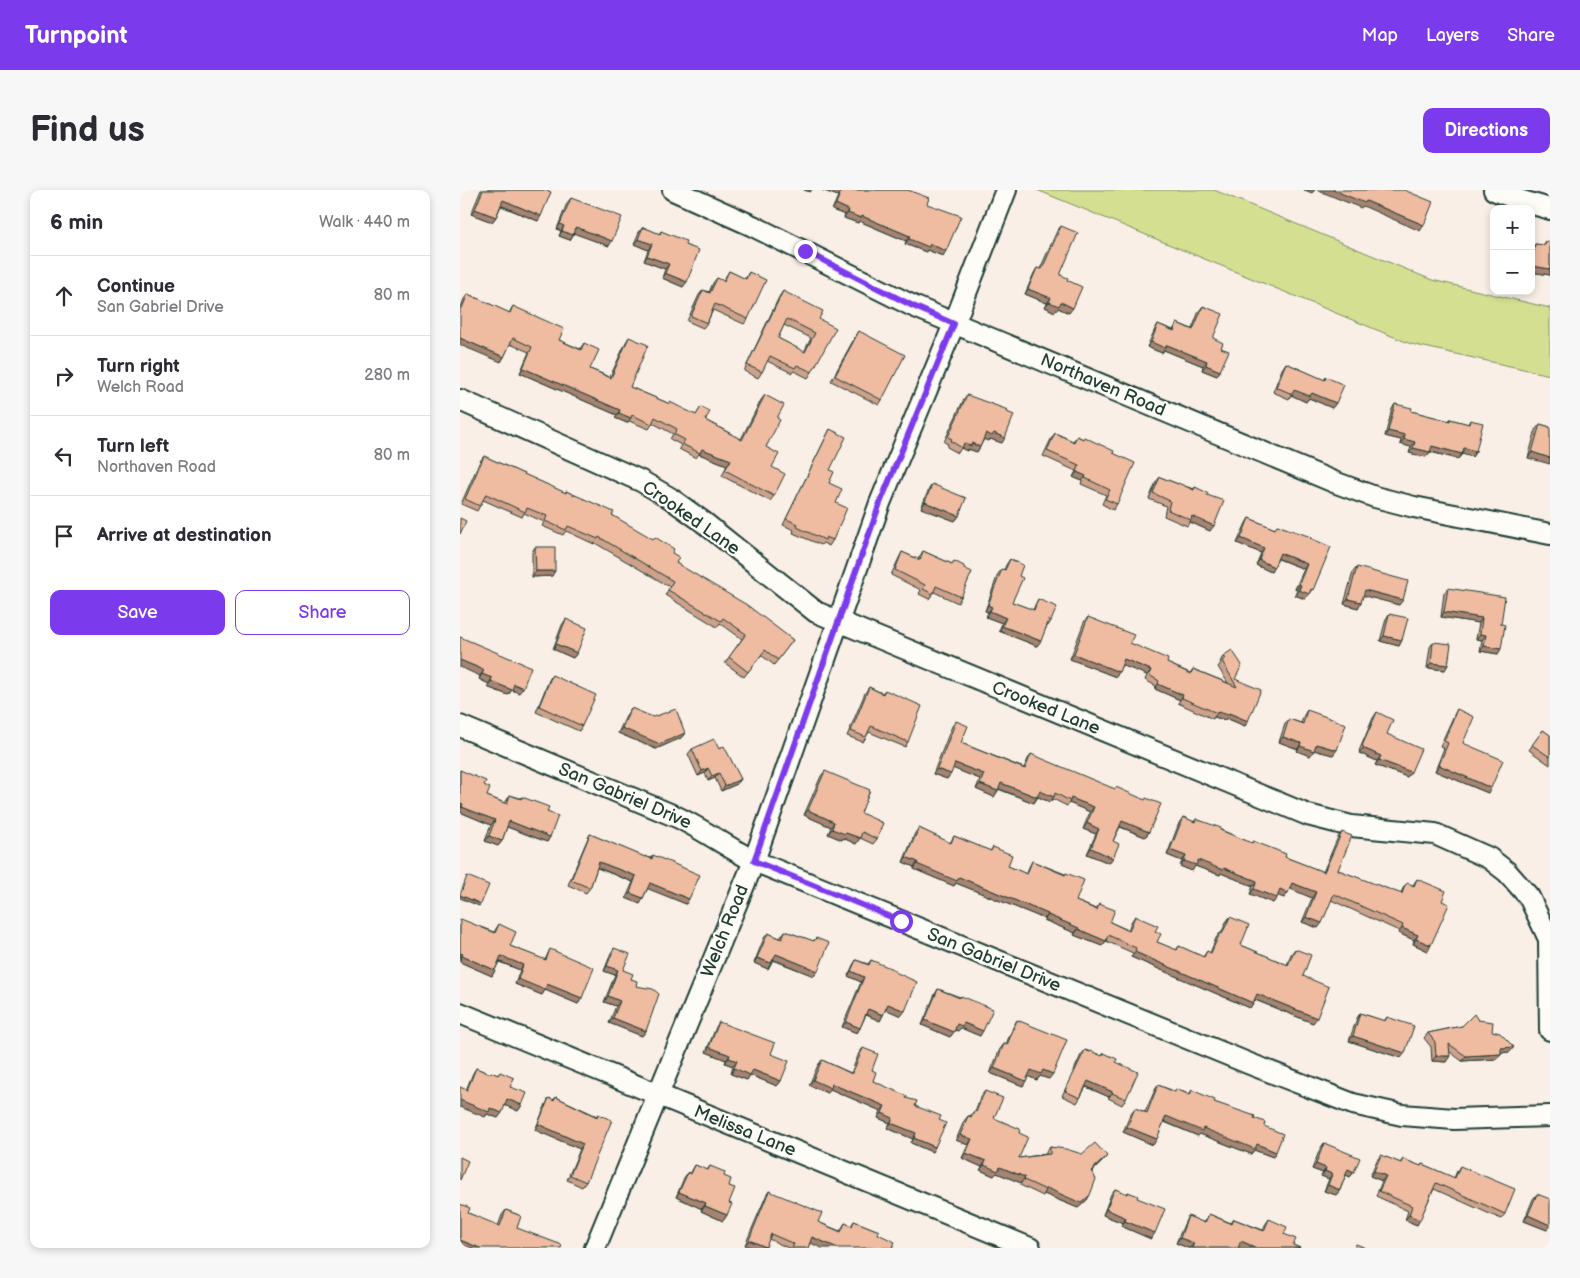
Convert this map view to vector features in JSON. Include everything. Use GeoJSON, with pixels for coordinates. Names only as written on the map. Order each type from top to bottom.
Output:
{"type":"FeatureCollection","features":[{"type":"Feature","properties":{"kind":"street","name":"Northaven Road"},"geometry":{"type":"LineString","coordinates":[[672,190],[753,226],[913,306],[1334,482],[1375,497],[1414,507],[1550,534]]}},
{"type":"Feature","properties":{"kind":"street","name":"Welch Road"},"geometry":{"type":"LineString","coordinates":[[595,1248],[754,861],[880,503],[954,324],[1006,190]]}},
{"type":"Feature","properties":{"kind":"street"},"geometry":{"type":"LineString","coordinates":[[1494,190],[1550,209]]}},
{"type":"Feature","properties":{"kind":"street","name":"Crooked Lane"},"geometry":{"type":"LineString","coordinates":[[460,400],[641,481],[670,498],[702,521],[816,612],[837,622],[1308,815],[1351,826],[1435,834],[1489,858],[1507,872],[1529,897],[1549,939],[1550,1030]]}},
{"type":"Feature","properties":{"kind":"street","name":"San Gabriel Drive"},"geometry":{"type":"LineString","coordinates":[[460,726],[677,817],[704,830],[730,849],[754,861],[1250,1064],[1353,1104],[1402,1115],[1454,1119],[1550,1115]]}},
{"type":"Feature","properties":{"kind":"street","name":"Melissa Lane"},"geometry":{"type":"LineString","coordinates":[[460,1013],[1030,1248]]}},
{"type":"Feature","properties":{"kind":"green space"},"geometry":{"type":"Polygon","coordinates":[[[1037,190],[1214,190],[1432,280],[1550,308],[1550,375],[1411,344],[1037,190]]]}},
{"type":"Feature","properties":{"kind":"building"},"geometry":{"type":"Polygon","coordinates":[[[483,190],[546,190],[551,192],[541,216],[503,200],[496,217],[475,209],[483,190]]]}},
{"type":"Feature","properties":{"kind":"building"},"geometry":{"type":"Polygon","coordinates":[[[840,190],[908,190],[929,198],[927,204],[961,216],[946,251],[930,244],[929,247],[909,239],[910,236],[862,216],[861,218],[848,213],[849,210],[836,204],[840,190]]]}},
{"type":"Feature","properties":{"kind":"building"},"geometry":{"type":"Polygon","coordinates":[[[1333,190],[1404,190],[1433,202],[1424,225],[1366,201],[1365,203],[1333,190]]]}},
{"type":"Feature","properties":{"kind":"building"},"geometry":{"type":"Polygon","coordinates":[[[571,198],[622,217],[612,241],[576,227],[573,235],[562,231],[564,226],[560,224],[571,198]]]}},
{"type":"Feature","properties":{"kind":"building"},"geometry":{"type":"Polygon","coordinates":[[[1061,226],[1078,233],[1060,275],[1082,287],[1073,308],[1061,302],[1059,306],[1049,302],[1051,298],[1028,289],[1037,268],[1042,269],[1061,226]]]}},
{"type":"Feature","properties":{"kind":"building"},"geometry":{"type":"Polygon","coordinates":[[[643,227],[660,234],[661,231],[686,241],[685,245],[699,250],[687,282],[665,273],[669,264],[647,256],[652,244],[638,239],[643,227]]]}},
{"type":"Feature","properties":{"kind":"building"},"geometry":{"type":"Polygon","coordinates":[[[1546,241],[1550,242],[1550,269],[1535,266],[1535,244],[1545,245],[1546,241]]]}},
{"type":"Feature","properties":{"kind":"building"},"geometry":{"type":"Polygon","coordinates":[[[729,271],[746,279],[749,272],[766,280],[748,319],[715,304],[707,323],[691,316],[703,290],[710,293],[717,278],[724,281],[729,271]]]}},
{"type":"Feature","properties":{"kind":"building"},"geometry":{"type":"Polygon","coordinates":[[[783,291],[823,311],[819,319],[836,328],[812,372],[797,365],[795,368],[770,356],[762,372],[747,365],[783,291]],[[787,319],[778,338],[805,352],[815,333],[787,319]]]}},
{"type":"Feature","properties":{"kind":"building"},"geometry":{"type":"Polygon","coordinates":[[[468,294],[510,313],[513,306],[564,329],[559,340],[581,350],[584,343],[599,350],[590,369],[611,378],[629,337],[648,345],[630,387],[670,404],[670,402],[696,415],[701,407],[710,412],[705,420],[742,440],[765,395],[784,405],[777,418],[780,420],[766,447],[779,454],[772,467],[785,474],[774,496],[725,470],[731,460],[702,449],[700,453],[682,444],[685,440],[674,434],[677,429],[655,417],[652,424],[632,415],[631,418],[619,413],[620,410],[523,368],[532,347],[513,338],[504,357],[460,338],[460,307],[462,308],[468,294]]]}},
{"type":"Feature","properties":{"kind":"building"},"geometry":{"type":"Polygon","coordinates":[[[1203,306],[1223,314],[1213,338],[1223,343],[1221,348],[1229,351],[1220,371],[1206,365],[1207,361],[1167,345],[1165,348],[1151,342],[1158,324],[1174,331],[1177,323],[1193,330],[1203,306]]]}},
{"type":"Feature","properties":{"kind":"building"},"geometry":{"type":"Polygon","coordinates":[[[859,331],[905,355],[882,400],[835,376],[859,331]]]}},
{"type":"Feature","properties":{"kind":"building"},"geometry":{"type":"Polygon","coordinates":[[[1286,363],[1325,380],[1326,377],[1344,385],[1336,403],[1312,393],[1310,396],[1294,390],[1292,394],[1276,387],[1286,363]]]}},
{"type":"Feature","properties":{"kind":"building"},"geometry":{"type":"Polygon","coordinates":[[[967,395],[1008,410],[1007,412],[1014,415],[1005,438],[994,433],[992,436],[986,433],[980,447],[972,443],[971,446],[964,443],[962,448],[951,441],[952,439],[948,437],[967,395]]]}},
{"type":"Feature","properties":{"kind":"building"},"geometry":{"type":"Polygon","coordinates":[[[1395,404],[1412,408],[1411,411],[1450,421],[1450,419],[1469,424],[1470,420],[1483,423],[1476,451],[1464,448],[1462,454],[1432,446],[1430,452],[1413,448],[1415,442],[1404,439],[1405,435],[1388,431],[1395,404]]]}},
{"type":"Feature","properties":{"kind":"building"},"geometry":{"type":"Polygon","coordinates":[[[1540,424],[1550,427],[1550,458],[1532,452],[1540,424]]]}},
{"type":"Feature","properties":{"kind":"building"},"geometry":{"type":"Polygon","coordinates":[[[830,429],[846,437],[830,470],[834,472],[829,483],[842,489],[836,503],[847,508],[833,540],[826,537],[825,540],[797,527],[798,524],[786,519],[830,429]]]}},
{"type":"Feature","properties":{"kind":"building"},"geometry":{"type":"Polygon","coordinates":[[[1055,433],[1074,442],[1077,436],[1083,439],[1084,437],[1135,463],[1117,504],[1105,499],[1110,490],[1077,472],[1079,465],[1047,451],[1055,433]]]}},
{"type":"Feature","properties":{"kind":"building"},"geometry":{"type":"Polygon","coordinates":[[[484,456],[566,493],[566,491],[614,512],[612,515],[674,549],[672,553],[679,557],[676,563],[747,605],[793,640],[778,660],[765,650],[748,672],[729,657],[746,634],[723,618],[721,621],[668,590],[673,581],[599,537],[598,539],[568,526],[566,530],[545,521],[547,516],[527,508],[525,512],[486,494],[480,506],[465,499],[484,456]]]}},
{"type":"Feature","properties":{"kind":"building"},"geometry":{"type":"Polygon","coordinates":[[[1160,477],[1194,490],[1195,487],[1208,493],[1207,495],[1224,501],[1214,526],[1192,516],[1191,520],[1168,510],[1170,501],[1153,493],[1160,477]]]}},
{"type":"Feature","properties":{"kind":"building"},"geometry":{"type":"Polygon","coordinates":[[[932,484],[966,498],[959,516],[925,502],[932,484]]]}},
{"type":"Feature","properties":{"kind":"building"},"geometry":{"type":"Polygon","coordinates":[[[460,518],[466,521],[460,534],[460,518]]]}},
{"type":"Feature","properties":{"kind":"building"},"geometry":{"type":"Polygon","coordinates":[[[1249,518],[1275,529],[1277,525],[1311,537],[1331,547],[1313,590],[1311,589],[1309,594],[1299,590],[1301,585],[1299,584],[1307,564],[1280,553],[1274,567],[1259,560],[1264,548],[1241,538],[1249,518]]]}},
{"type":"Feature","properties":{"kind":"building"},"geometry":{"type":"Polygon","coordinates":[[[535,547],[555,547],[555,571],[536,571],[535,547]]]}},
{"type":"Feature","properties":{"kind":"building"},"geometry":{"type":"Polygon","coordinates":[[[923,551],[952,564],[954,561],[972,572],[961,597],[936,586],[933,594],[923,589],[925,585],[895,570],[902,552],[920,560],[923,551]]]}},
{"type":"Feature","properties":{"kind":"building"},"geometry":{"type":"Polygon","coordinates":[[[1010,559],[1023,565],[1019,576],[1023,578],[1012,602],[1034,610],[1038,599],[1057,607],[1051,621],[1049,620],[1041,641],[1002,626],[1006,618],[990,611],[992,607],[988,605],[1002,569],[1005,570],[1010,559]]]}},
{"type":"Feature","properties":{"kind":"building"},"geometry":{"type":"Polygon","coordinates":[[[1357,567],[1408,581],[1403,600],[1365,590],[1361,602],[1348,599],[1357,567]]]}},
{"type":"Feature","properties":{"kind":"building"},"geometry":{"type":"Polygon","coordinates":[[[1448,588],[1505,597],[1501,624],[1505,625],[1501,649],[1484,646],[1486,635],[1480,634],[1482,618],[1444,612],[1448,588]]]}},
{"type":"Feature","properties":{"kind":"building"},"geometry":{"type":"Polygon","coordinates":[[[1389,614],[1408,618],[1402,640],[1384,636],[1389,614]]]}},
{"type":"Feature","properties":{"kind":"building"},"geometry":{"type":"Polygon","coordinates":[[[1088,617],[1134,635],[1130,643],[1168,659],[1167,663],[1191,674],[1193,669],[1237,687],[1222,661],[1225,659],[1223,656],[1232,650],[1242,665],[1235,679],[1261,690],[1248,721],[1229,713],[1229,715],[1217,713],[1182,698],[1183,695],[1158,684],[1159,681],[1149,675],[1151,670],[1124,659],[1119,672],[1074,654],[1088,617]]]}},
{"type":"Feature","properties":{"kind":"building"},"geometry":{"type":"Polygon","coordinates":[[[566,619],[587,628],[577,653],[556,644],[566,619]]]}},
{"type":"Feature","properties":{"kind":"building"},"geometry":{"type":"Polygon","coordinates":[[[460,637],[531,667],[523,688],[514,684],[512,690],[491,681],[492,678],[482,674],[484,670],[460,660],[460,637]]]}},
{"type":"Feature","properties":{"kind":"building"},"geometry":{"type":"Polygon","coordinates":[[[1433,642],[1451,644],[1448,665],[1431,663],[1433,642]]]}},
{"type":"Feature","properties":{"kind":"building"},"geometry":{"type":"Polygon","coordinates":[[[552,675],[596,695],[582,726],[539,706],[552,675]]]}},
{"type":"Feature","properties":{"kind":"building"},"geometry":{"type":"Polygon","coordinates":[[[869,687],[883,694],[885,690],[922,706],[908,742],[871,726],[866,737],[851,731],[869,687]]]}},
{"type":"Feature","properties":{"kind":"building"},"geometry":{"type":"Polygon","coordinates":[[[631,708],[653,717],[676,709],[685,733],[660,744],[622,728],[631,708]]]}},
{"type":"Feature","properties":{"kind":"building"},"geometry":{"type":"Polygon","coordinates":[[[1457,709],[1474,717],[1463,743],[1503,760],[1491,788],[1439,765],[1448,743],[1444,741],[1457,709]]]}},
{"type":"Feature","properties":{"kind":"building"},"geometry":{"type":"Polygon","coordinates":[[[1307,710],[1346,724],[1337,750],[1316,744],[1314,751],[1300,746],[1301,743],[1283,737],[1289,719],[1303,724],[1307,710]]]}},
{"type":"Feature","properties":{"kind":"building"},"geometry":{"type":"Polygon","coordinates":[[[1377,712],[1393,720],[1387,734],[1421,749],[1411,772],[1379,760],[1381,756],[1363,748],[1362,746],[1377,712]]]}},
{"type":"Feature","properties":{"kind":"building"},"geometry":{"type":"Polygon","coordinates":[[[956,721],[968,726],[961,743],[1025,769],[1031,754],[1115,789],[1116,787],[1145,800],[1146,798],[1161,804],[1149,832],[1122,821],[1113,841],[1119,844],[1113,858],[1091,848],[1099,829],[1087,823],[1094,807],[1071,798],[1070,801],[1055,793],[1054,797],[1040,791],[1037,797],[1001,783],[998,791],[980,784],[984,774],[955,763],[951,774],[937,769],[956,721]]]}},
{"type":"Feature","properties":{"kind":"building"},"geometry":{"type":"Polygon","coordinates":[[[1543,730],[1550,735],[1550,757],[1532,745],[1543,730]]]}},
{"type":"Feature","properties":{"kind":"building"},"geometry":{"type":"Polygon","coordinates":[[[714,739],[719,749],[724,746],[741,779],[725,786],[719,773],[712,776],[708,768],[702,771],[692,749],[714,739]]]}},
{"type":"Feature","properties":{"kind":"building"},"geometry":{"type":"Polygon","coordinates":[[[460,770],[486,781],[484,785],[490,788],[487,796],[507,804],[510,795],[521,799],[522,797],[549,807],[547,812],[558,816],[550,837],[509,821],[502,841],[489,836],[495,820],[462,807],[463,804],[460,803],[460,770]]]}},
{"type":"Feature","properties":{"kind":"building"},"geometry":{"type":"Polygon","coordinates":[[[825,771],[870,790],[861,813],[883,823],[877,839],[862,832],[860,838],[832,829],[834,822],[808,810],[825,771]]]}},
{"type":"Feature","properties":{"kind":"building"},"geometry":{"type":"Polygon","coordinates":[[[1183,817],[1195,822],[1196,819],[1221,828],[1220,830],[1286,854],[1285,857],[1324,872],[1342,832],[1352,836],[1338,870],[1402,894],[1405,885],[1408,883],[1414,886],[1417,879],[1446,891],[1442,901],[1449,904],[1431,945],[1416,939],[1418,935],[1402,928],[1403,925],[1334,894],[1322,923],[1306,917],[1316,892],[1292,883],[1288,893],[1280,889],[1277,898],[1254,889],[1257,881],[1198,860],[1196,865],[1184,861],[1186,856],[1170,850],[1183,817]]]}},
{"type":"Feature","properties":{"kind":"building"},"geometry":{"type":"Polygon","coordinates":[[[919,828],[951,843],[954,836],[991,851],[993,847],[1012,855],[1008,866],[1027,874],[1032,861],[1065,875],[1066,873],[1084,880],[1076,901],[1097,910],[1099,904],[1115,910],[1110,922],[1129,931],[1135,916],[1158,926],[1155,931],[1161,934],[1157,942],[1177,950],[1179,946],[1204,957],[1207,951],[1211,953],[1230,917],[1249,925],[1241,945],[1288,965],[1295,949],[1311,955],[1303,976],[1329,987],[1317,1018],[1257,994],[1253,1003],[1135,952],[1136,948],[1108,935],[1106,941],[1048,914],[959,877],[957,881],[917,864],[918,862],[906,857],[919,828]]]}},
{"type":"Feature","properties":{"kind":"building"},"geometry":{"type":"Polygon","coordinates":[[[590,834],[645,857],[652,859],[653,855],[700,875],[689,899],[650,883],[643,898],[630,893],[636,876],[599,862],[590,888],[571,880],[590,834]]]}},
{"type":"Feature","properties":{"kind":"building"},"geometry":{"type":"Polygon","coordinates":[[[467,876],[489,885],[481,904],[460,895],[467,876]]]}},
{"type":"Feature","properties":{"kind":"building"},"geometry":{"type":"Polygon","coordinates":[[[461,919],[495,933],[499,924],[516,932],[510,946],[546,960],[550,949],[594,968],[582,998],[547,984],[545,990],[518,979],[523,965],[501,956],[495,970],[462,956],[463,954],[460,953],[461,919]]]}},
{"type":"Feature","properties":{"kind":"building"},"geometry":{"type":"Polygon","coordinates":[[[785,931],[814,941],[816,938],[829,943],[818,971],[776,954],[771,963],[757,958],[768,933],[782,939],[785,931]]]}},
{"type":"Feature","properties":{"kind":"building"},"geometry":{"type":"Polygon","coordinates":[[[614,948],[630,954],[623,970],[633,974],[631,979],[637,981],[636,986],[653,989],[659,994],[646,1031],[613,1018],[620,1001],[608,996],[618,970],[607,966],[614,948]]]}},
{"type":"Feature","properties":{"kind":"building"},"geometry":{"type":"Polygon","coordinates":[[[856,960],[869,965],[871,960],[917,982],[905,1011],[888,1004],[883,1015],[868,1009],[860,1028],[846,1022],[864,977],[851,971],[856,960]]]}},
{"type":"Feature","properties":{"kind":"building"},"geometry":{"type":"Polygon","coordinates":[[[938,989],[993,1009],[983,1031],[964,1023],[962,1026],[957,1024],[954,1032],[925,1020],[938,989]]]}},
{"type":"Feature","properties":{"kind":"building"},"geometry":{"type":"Polygon","coordinates":[[[1360,1013],[1385,1021],[1387,1017],[1414,1026],[1405,1053],[1353,1036],[1360,1013]]]}},
{"type":"Feature","properties":{"kind":"building"},"geometry":{"type":"Polygon","coordinates":[[[1474,1014],[1478,1020],[1493,1022],[1492,1031],[1500,1033],[1514,1047],[1501,1048],[1501,1054],[1466,1056],[1449,1044],[1450,1056],[1436,1056],[1435,1042],[1428,1033],[1462,1026],[1474,1014]]]}},
{"type":"Feature","properties":{"kind":"building"},"geometry":{"type":"Polygon","coordinates":[[[1017,1020],[1067,1040],[1053,1074],[1043,1070],[1041,1074],[1031,1070],[1026,1081],[994,1068],[1004,1044],[1007,1045],[1017,1020]]]}},
{"type":"Feature","properties":{"kind":"building"},"geometry":{"type":"Polygon","coordinates":[[[719,1022],[775,1043],[771,1054],[789,1061],[781,1081],[753,1070],[750,1075],[734,1068],[737,1061],[729,1058],[730,1055],[709,1047],[719,1022]]]}},
{"type":"Feature","properties":{"kind":"building"},"geometry":{"type":"Polygon","coordinates":[[[863,1048],[878,1054],[872,1070],[876,1072],[873,1081],[907,1096],[906,1098],[917,1101],[915,1106],[941,1116],[939,1120],[946,1123],[935,1147],[914,1138],[916,1133],[891,1123],[893,1118],[882,1113],[885,1106],[832,1084],[831,1088],[813,1080],[822,1060],[852,1074],[863,1048]]]}},
{"type":"Feature","properties":{"kind":"building"},"geometry":{"type":"Polygon","coordinates":[[[1085,1050],[1102,1056],[1104,1053],[1117,1059],[1116,1062],[1138,1072],[1126,1099],[1088,1081],[1080,1098],[1065,1091],[1085,1050]]]}},
{"type":"Feature","properties":{"kind":"building"},"geometry":{"type":"Polygon","coordinates":[[[476,1068],[490,1074],[491,1072],[498,1075],[500,1072],[514,1078],[510,1087],[527,1093],[522,1105],[507,1099],[502,1113],[490,1108],[489,1112],[460,1100],[460,1087],[467,1090],[476,1068]]]}},
{"type":"Feature","properties":{"kind":"building"},"geometry":{"type":"Polygon","coordinates":[[[1158,1085],[1175,1092],[1176,1089],[1190,1095],[1192,1090],[1215,1100],[1214,1102],[1255,1116],[1254,1118],[1265,1122],[1264,1126],[1283,1134],[1276,1152],[1257,1144],[1255,1149],[1203,1128],[1202,1131],[1166,1116],[1157,1139],[1127,1127],[1135,1108],[1147,1113],[1158,1085]]]}},
{"type":"Feature","properties":{"kind":"building"},"geometry":{"type":"Polygon","coordinates":[[[985,1091],[1003,1098],[994,1118],[1020,1129],[1019,1133],[1028,1137],[1019,1158],[1050,1154],[1050,1147],[1082,1154],[1095,1143],[1107,1156],[1091,1171],[1096,1179],[1090,1195],[1081,1203],[1047,1188],[1046,1190],[1024,1180],[1025,1177],[1000,1167],[998,1171],[984,1165],[986,1161],[966,1153],[972,1139],[960,1135],[968,1116],[971,1117],[974,1111],[976,1112],[985,1091]]]}},
{"type":"Feature","properties":{"kind":"building"},"geometry":{"type":"Polygon","coordinates":[[[556,1097],[597,1117],[598,1114],[612,1120],[586,1182],[570,1175],[583,1144],[538,1124],[549,1098],[554,1101],[556,1097]]]}},
{"type":"Feature","properties":{"kind":"building"},"geometry":{"type":"Polygon","coordinates":[[[1324,1143],[1360,1158],[1354,1172],[1348,1169],[1340,1190],[1328,1185],[1332,1174],[1325,1171],[1326,1168],[1316,1164],[1324,1143]]]}},
{"type":"Feature","properties":{"kind":"building"},"geometry":{"type":"Polygon","coordinates":[[[1381,1155],[1401,1163],[1403,1159],[1421,1166],[1422,1164],[1455,1178],[1460,1166],[1515,1189],[1505,1214],[1436,1183],[1420,1220],[1409,1215],[1412,1206],[1379,1191],[1386,1176],[1374,1171],[1381,1155]]]}},
{"type":"Feature","properties":{"kind":"building"},"geometry":{"type":"Polygon","coordinates":[[[460,1157],[468,1161],[460,1180],[460,1157]]]}},
{"type":"Feature","properties":{"kind":"building"},"geometry":{"type":"Polygon","coordinates":[[[695,1165],[708,1170],[710,1166],[725,1172],[724,1176],[731,1179],[729,1186],[735,1188],[729,1203],[732,1204],[727,1215],[705,1206],[706,1203],[679,1192],[688,1172],[691,1174],[695,1165]]]}},
{"type":"Feature","properties":{"kind":"building"},"geometry":{"type":"Polygon","coordinates":[[[1115,1189],[1138,1196],[1137,1198],[1165,1209],[1155,1233],[1125,1221],[1126,1218],[1106,1209],[1115,1189]]]}},
{"type":"Feature","properties":{"kind":"building"},"geometry":{"type":"Polygon","coordinates":[[[769,1191],[822,1213],[818,1222],[841,1232],[845,1223],[852,1226],[854,1221],[879,1231],[878,1234],[895,1242],[892,1248],[838,1248],[812,1237],[808,1248],[792,1248],[794,1244],[771,1234],[766,1247],[749,1240],[769,1191]]]}},
{"type":"Feature","properties":{"kind":"building"},"geometry":{"type":"Polygon","coordinates":[[[1537,1194],[1550,1199],[1550,1225],[1528,1215],[1537,1194]]]}},
{"type":"Feature","properties":{"kind":"building"},"geometry":{"type":"Polygon","coordinates":[[[460,1204],[470,1208],[468,1213],[500,1226],[506,1210],[521,1216],[517,1228],[562,1245],[561,1248],[480,1248],[460,1240],[460,1204]]]}},
{"type":"Feature","properties":{"kind":"building"},"geometry":{"type":"Polygon","coordinates":[[[1209,1214],[1232,1224],[1234,1219],[1264,1231],[1269,1219],[1287,1227],[1284,1234],[1296,1239],[1293,1245],[1300,1248],[1257,1248],[1241,1241],[1238,1248],[1192,1248],[1194,1243],[1180,1238],[1188,1216],[1205,1223],[1209,1214]]]}},
{"type":"Feature","properties":{"kind":"building"},"geometry":{"type":"Polygon","coordinates":[[[1356,1244],[1366,1248],[1355,1248],[1356,1244]]]}},
{"type":"Feature","properties":{"kind":"route"},"geometry":{"type":"LineString","coordinates":[[805,251],[913,306],[954,324],[880,503],[754,861],[901,921]]}}]}
